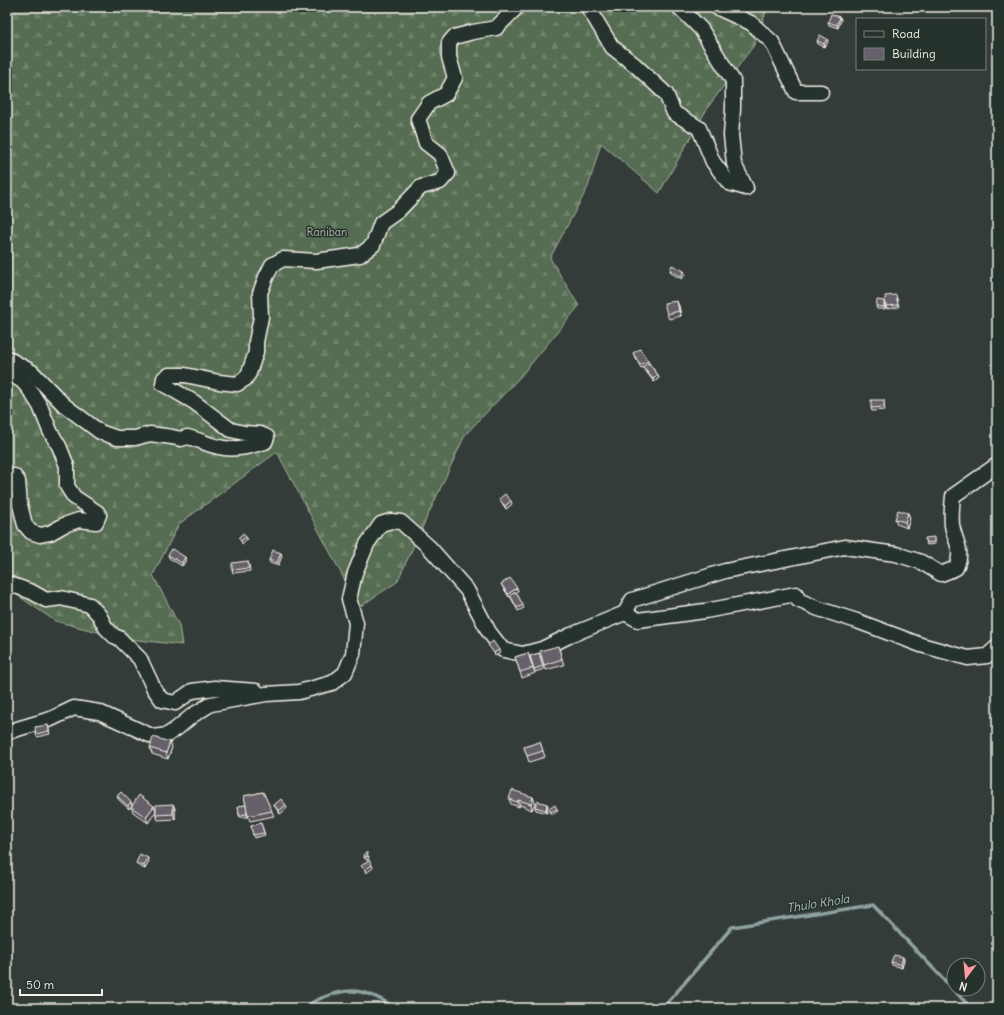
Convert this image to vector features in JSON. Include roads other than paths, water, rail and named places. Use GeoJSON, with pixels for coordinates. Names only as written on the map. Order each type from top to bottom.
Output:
{"type":"FeatureCollection","features":[{"type":"Feature","properties":{"kind":"street"},"geometry":{"type":"LineString","coordinates":[[7,358],[32,372],[64,405],[100,432],[117,438],[135,438],[150,434],[181,439],[187,437],[221,448],[235,449],[250,447],[265,442],[267,437],[260,434],[231,430],[194,402],[162,384],[164,378],[169,375],[184,376],[237,384],[245,379],[249,373],[256,352],[256,342],[261,317],[260,293],[272,265],[283,259],[316,261],[360,255],[373,244],[381,223],[398,212],[421,188],[440,182],[448,173],[440,154],[426,143],[418,118],[429,103],[446,94],[455,78],[449,57],[449,43],[454,37],[496,28],[517,7]]}},
{"type":"Feature","properties":{"kind":"street"},"geometry":{"type":"LineString","coordinates":[[588,7],[612,47],[635,64],[666,94],[674,113],[699,128],[713,162],[729,182],[746,188],[734,164],[731,134],[734,108],[733,81],[701,29],[679,7]]}},
{"type":"Feature","properties":{"kind":"street"},"geometry":{"type":"LineString","coordinates":[[716,7],[751,23],[772,42],[796,92],[821,92]]}},
{"type":"Feature","properties":{"kind":"street"},"geometry":{"type":"LineString","coordinates":[[7,372],[22,381],[40,406],[67,466],[67,486],[74,497],[96,512],[99,516],[96,522],[79,520],[64,525],[50,533],[40,535],[31,532],[25,525],[20,505],[18,481],[14,476],[8,483],[7,488]]}},
{"type":"Feature","properties":{"kind":"street"},"geometry":{"type":"LineString","coordinates":[[7,732],[51,719],[74,708],[99,712],[154,737],[167,735],[176,730],[193,715],[211,704],[266,694],[299,692],[332,683],[345,673],[353,654],[356,623],[349,599],[355,573],[367,544],[377,529],[381,524],[391,521],[401,522],[429,547],[468,590],[490,632],[503,650],[523,654],[542,649],[571,635],[625,613],[632,600],[725,571],[845,547],[896,554],[922,562],[941,574],[956,568],[959,560],[960,551],[952,526],[951,508],[953,496],[997,465]]}},
{"type":"Feature","properties":{"kind":"street"},"geometry":{"type":"LineString","coordinates":[[7,583],[32,592],[46,600],[61,598],[90,605],[99,615],[106,628],[114,636],[119,638],[140,659],[154,688],[162,700],[175,703],[192,691],[216,688],[255,690],[266,694]]}},
{"type":"Feature","properties":{"kind":"street"},"geometry":{"type":"LineString","coordinates":[[625,613],[638,620],[705,611],[796,594],[798,600],[819,609],[857,621],[921,646],[942,652],[968,658],[987,656],[997,647]]}},
{"type":"Feature","properties":{"kind":"waterway","name":"Thulo Khola"},"geometry":{"type":"LineString","coordinates":[[661,1008],[664,1007],[732,927],[873,905],[971,1008]]}},
{"type":"Feature","properties":{"kind":"waterway","name":"Thulo Khola"},"geometry":{"type":"LineString","coordinates":[[306,1008],[324,997],[344,991],[370,994],[396,1008]]}},
{"type":"Feature","properties":{"kind":"park label","name":"Raniban"},"geometry":{"type":"Point","coordinates":[327,232]}}]}
